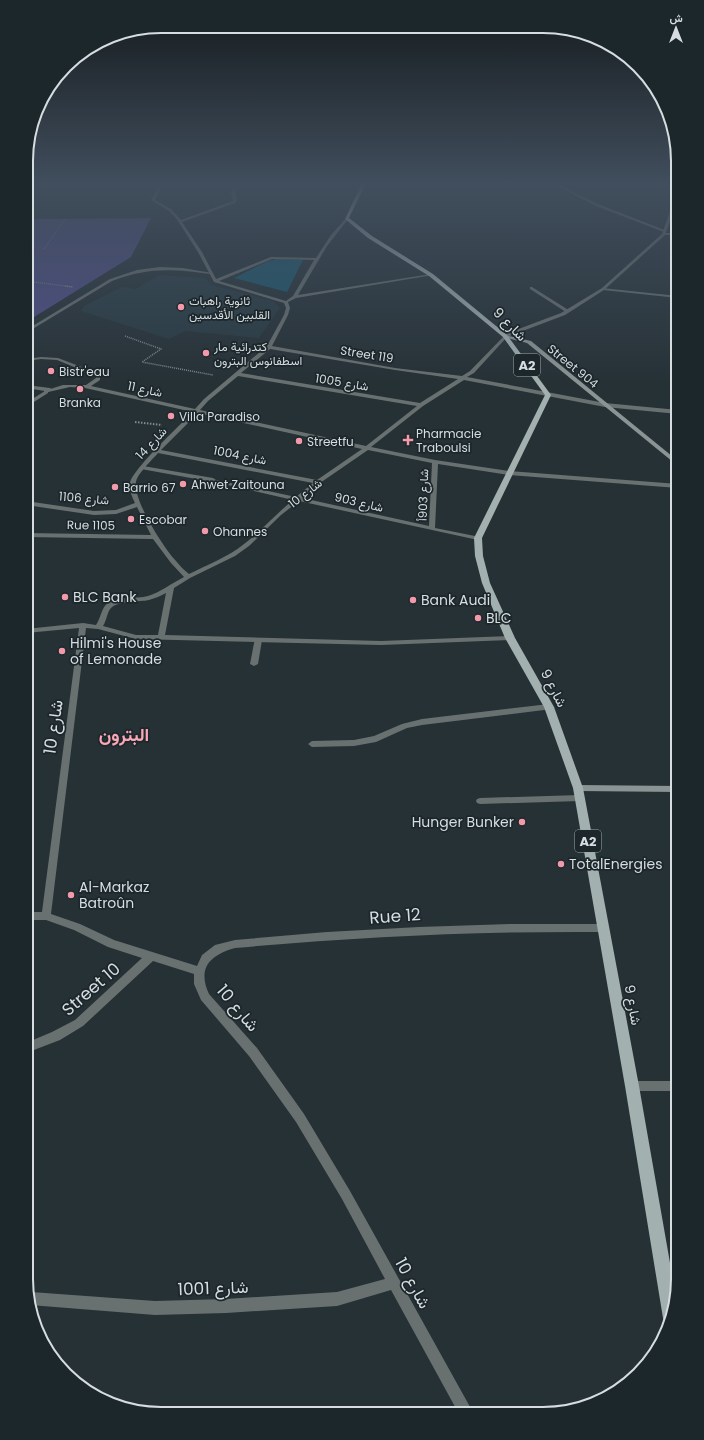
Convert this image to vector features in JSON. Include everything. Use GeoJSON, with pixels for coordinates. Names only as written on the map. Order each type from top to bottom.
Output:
{"type":"FeatureCollection","features":[{"type":"Feature","properties":{"kind":"main road","name":"شارع 9"},"geometry":{"type":"LineString","coordinates":[[391,250],[431,275],[504,336],[538,379],[548,395],[478,538],[479,556],[486,584],[510,638],[549,707],[579,793],[632,1086],[669,1305]]}},
{"type":"Feature","properties":{"kind":"main road","name":"Street 904"},"geometry":{"type":"LineString","coordinates":[[504,336],[529,342],[671,458]]}},
{"type":"Feature","properties":{"kind":"main road"},"geometry":{"type":"LineString","coordinates":[[579,793],[671,789]]}},
{"type":"Feature","properties":{"kind":"street"},"geometry":{"type":"LineString","coordinates":[[198,250],[215,281],[286,302],[295,297],[431,275]]}},
{"type":"Feature","properties":{"kind":"street"},"geometry":{"type":"LineString","coordinates":[[295,297],[306,276],[324,250]]}},
{"type":"Feature","properties":{"kind":"street"},"geometry":{"type":"LineString","coordinates":[[504,336],[568,311],[603,289],[645,250]]}},
{"type":"Feature","properties":{"kind":"street"},"geometry":{"type":"LineString","coordinates":[[215,281],[271,258],[318,259]]}},
{"type":"Feature","properties":{"kind":"street"},"geometry":{"type":"LineString","coordinates":[[33,328],[111,280],[126,274],[143,269],[162,268],[210,273]]}},
{"type":"Feature","properties":{"kind":"street"},"geometry":{"type":"LineString","coordinates":[[531,288],[568,311]]}},
{"type":"Feature","properties":{"kind":"street"},"geometry":{"type":"LineString","coordinates":[[603,289],[671,296]]}},
{"type":"Feature","properties":{"kind":"street","name":"شارع 14"},"geometry":{"type":"LineString","coordinates":[[188,577],[173,562],[155,536],[134,496],[133,483],[135,477],[157,451],[198,411],[206,400],[268,347],[277,334],[286,315],[288,308],[286,302]]}},
{"type":"Feature","properties":{"kind":"street","name":"شارع 10"},"geometry":{"type":"LineString","coordinates":[[98,627],[110,605],[117,602],[148,598],[233,555],[247,545],[278,514],[318,482],[367,448],[421,405],[472,372],[504,336]]}},
{"type":"Feature","properties":{"kind":"street","name":"Street 119"},"geometry":{"type":"LineString","coordinates":[[268,347],[395,369],[462,378],[605,405],[671,411]]}},
{"type":"Feature","properties":{"kind":"street"},"geometry":{"type":"LineString","coordinates":[[33,359],[58,359],[98,375],[98,379],[88,386]]}},
{"type":"Feature","properties":{"kind":"street","name":"شارع 1005"},"geometry":{"type":"LineString","coordinates":[[236,374],[421,405]]}},
{"type":"Feature","properties":{"kind":"street","name":"شارع 11"},"geometry":{"type":"LineString","coordinates":[[48,391],[65,386],[88,386],[109,392],[435,462],[509,473],[671,485]]}},
{"type":"Feature","properties":{"kind":"street"},"geometry":{"type":"LineString","coordinates":[[33,388],[48,391]]}},
{"type":"Feature","properties":{"kind":"street"},"geometry":{"type":"LineString","coordinates":[[33,401],[48,391]]}},
{"type":"Feature","properties":{"kind":"street","name":"شارع 1004"},"geometry":{"type":"LineString","coordinates":[[157,451],[318,482]]}},
{"type":"Feature","properties":{"kind":"street","name":"شارع 903أ"},"geometry":{"type":"LineString","coordinates":[[432,529],[435,462]]}},
{"type":"Feature","properties":{"kind":"street","name":"شارع 903"},"geometry":{"type":"LineString","coordinates":[[143,468],[212,480],[478,538]]}},
{"type":"Feature","properties":{"kind":"street","name":"شارع 1106"},"geometry":{"type":"LineString","coordinates":[[33,504],[71,510],[116,512],[139,504]]}},
{"type":"Feature","properties":{"kind":"street","name":"Rue 1105"},"geometry":{"type":"LineString","coordinates":[[33,535],[155,536]]}},
{"type":"Feature","properties":{"kind":"street"},"geometry":{"type":"LineString","coordinates":[[161,637],[171,587]]}},
{"type":"Feature","properties":{"kind":"street"},"geometry":{"type":"LineString","coordinates":[[33,630],[83,626],[98,627],[136,636],[380,643],[510,638]]}},
{"type":"Feature","properties":{"kind":"street","name":"شارع 10"},"geometry":{"type":"LineString","coordinates":[[46,916],[83,626]]}},
{"type":"Feature","properties":{"kind":"street"},"geometry":{"type":"LineString","coordinates":[[254,664],[258,640]]}},
{"type":"Feature","properties":{"kind":"street"},"geometry":{"type":"LineString","coordinates":[[312,744],[354,743],[376,739],[405,726],[422,722],[549,707]]}},
{"type":"Feature","properties":{"kind":"street"},"geometry":{"type":"LineString","coordinates":[[480,801],[579,793]]}},
{"type":"Feature","properties":{"kind":"street"},"geometry":{"type":"LineString","coordinates":[[33,916],[46,916],[77,927],[112,944],[199,971]]}},
{"type":"Feature","properties":{"kind":"street","name":"Rue 12"},"geometry":{"type":"LineString","coordinates":[[199,971],[206,958],[219,948],[235,944],[438,929],[509,927],[604,928]]}},
{"type":"Feature","properties":{"kind":"street","name":"Street 10"},"geometry":{"type":"LineString","coordinates":[[33,1045],[56,1036],[79,1023],[150,957]]}},
{"type":"Feature","properties":{"kind":"street","name":"شارع 10"},"geometry":{"type":"LineString","coordinates":[[199,971],[199,984],[205,997],[253,1052],[300,1118],[346,1196],[463,1407]]}},
{"type":"Feature","properties":{"kind":"street"},"geometry":{"type":"LineString","coordinates":[[632,1086],[671,1086]]}},
{"type":"Feature","properties":{"kind":"street","name":"شارع 1001"},"geometry":{"type":"LineString","coordinates":[[34,1299],[155,1308],[233,1306],[337,1299],[394,1283]]}},
{"type":"Feature","properties":{"kind":"path"},"geometry":{"type":"LineString","coordinates":[[33,282],[75,287]]}},
{"type":"Feature","properties":{"kind":"path"},"geometry":{"type":"LineString","coordinates":[[125,336],[161,349],[142,362],[231,379]]}},
{"type":"Feature","properties":{"kind":"path"},"geometry":{"type":"LineString","coordinates":[[135,422],[180,428]]}},
{"type":"Feature","properties":{"kind":"shaded area"},"geometry":{"type":"Polygon","coordinates":[[[33,250],[134,250],[131,257],[33,318],[33,250]]]}},
{"type":"Feature","properties":{"kind":"shaded area"},"geometry":{"type":"Polygon","coordinates":[[[276,259],[303,260],[287,292],[234,278],[266,262],[276,259]]]}},
{"type":"Feature","properties":{"kind":"shaded area","name":"ثانوية راهبات القلبين الأقدسين"},"geometry":{"type":"Polygon","coordinates":[[[159,275],[205,278],[212,285],[273,301],[280,308],[259,338],[185,331],[169,339],[81,311],[84,306],[122,287],[135,289],[159,275]]]}},
{"type":"Feature","properties":{"kind":"place","name":"ثانوية راهبات القلبين الأقدسين"},"geometry":{"type":"Point","coordinates":[181,307]}},
{"type":"Feature","properties":{"kind":"place","name":"كتدرائية مار اسطفانوس البترون"},"geometry":{"type":"Point","coordinates":[206,353]}},
{"type":"Feature","properties":{"kind":"place","name":"Bistr'eau"},"geometry":{"type":"Point","coordinates":[51,371]}},
{"type":"Feature","properties":{"kind":"place","name":"Branka"},"geometry":{"type":"Point","coordinates":[80,389]}},
{"type":"Feature","properties":{"kind":"place","name":"Villa Paradiso"},"geometry":{"type":"Point","coordinates":[171,416]}},
{"type":"Feature","properties":{"kind":"place","name":"Pharmacie Traboulsi"},"geometry":{"type":"Point","coordinates":[408,440]}},
{"type":"Feature","properties":{"kind":"place","name":"Streetfu"},"geometry":{"type":"Point","coordinates":[299,441]}},
{"type":"Feature","properties":{"kind":"place","name":"Ahwet Zaitouna"},"geometry":{"type":"Point","coordinates":[183,484]}},
{"type":"Feature","properties":{"kind":"place","name":"Barrio 67"},"geometry":{"type":"Point","coordinates":[115,487]}},
{"type":"Feature","properties":{"kind":"place","name":"Escobar"},"geometry":{"type":"Point","coordinates":[131,519]}},
{"type":"Feature","properties":{"kind":"place","name":"Ohannes"},"geometry":{"type":"Point","coordinates":[205,531]}},
{"type":"Feature","properties":{"kind":"place","name":"BLC Bank"},"geometry":{"type":"Point","coordinates":[65,597]}},
{"type":"Feature","properties":{"kind":"place","name":"Bank Audi"},"geometry":{"type":"Point","coordinates":[413,600]}},
{"type":"Feature","properties":{"kind":"place","name":"BLC"},"geometry":{"type":"Point","coordinates":[478,618]}},
{"type":"Feature","properties":{"kind":"place","name":"Hilmi's House of Lemonade"},"geometry":{"type":"Point","coordinates":[62,651]}},
{"type":"Feature","properties":{"kind":"place","name":"Hunger Bunker"},"geometry":{"type":"Point","coordinates":[522,822]}},
{"type":"Feature","properties":{"kind":"place","name":"TotalEnergies"},"geometry":{"type":"Point","coordinates":[561,864]}},
{"type":"Feature","properties":{"kind":"place","name":"Al-Markaz Batroûn"},"geometry":{"type":"Point","coordinates":[71,895]}},
{"type":"Feature","properties":{"kind":"district","name":"البترون"},"geometry":{"type":"Point","coordinates":[124,734]}}]}
